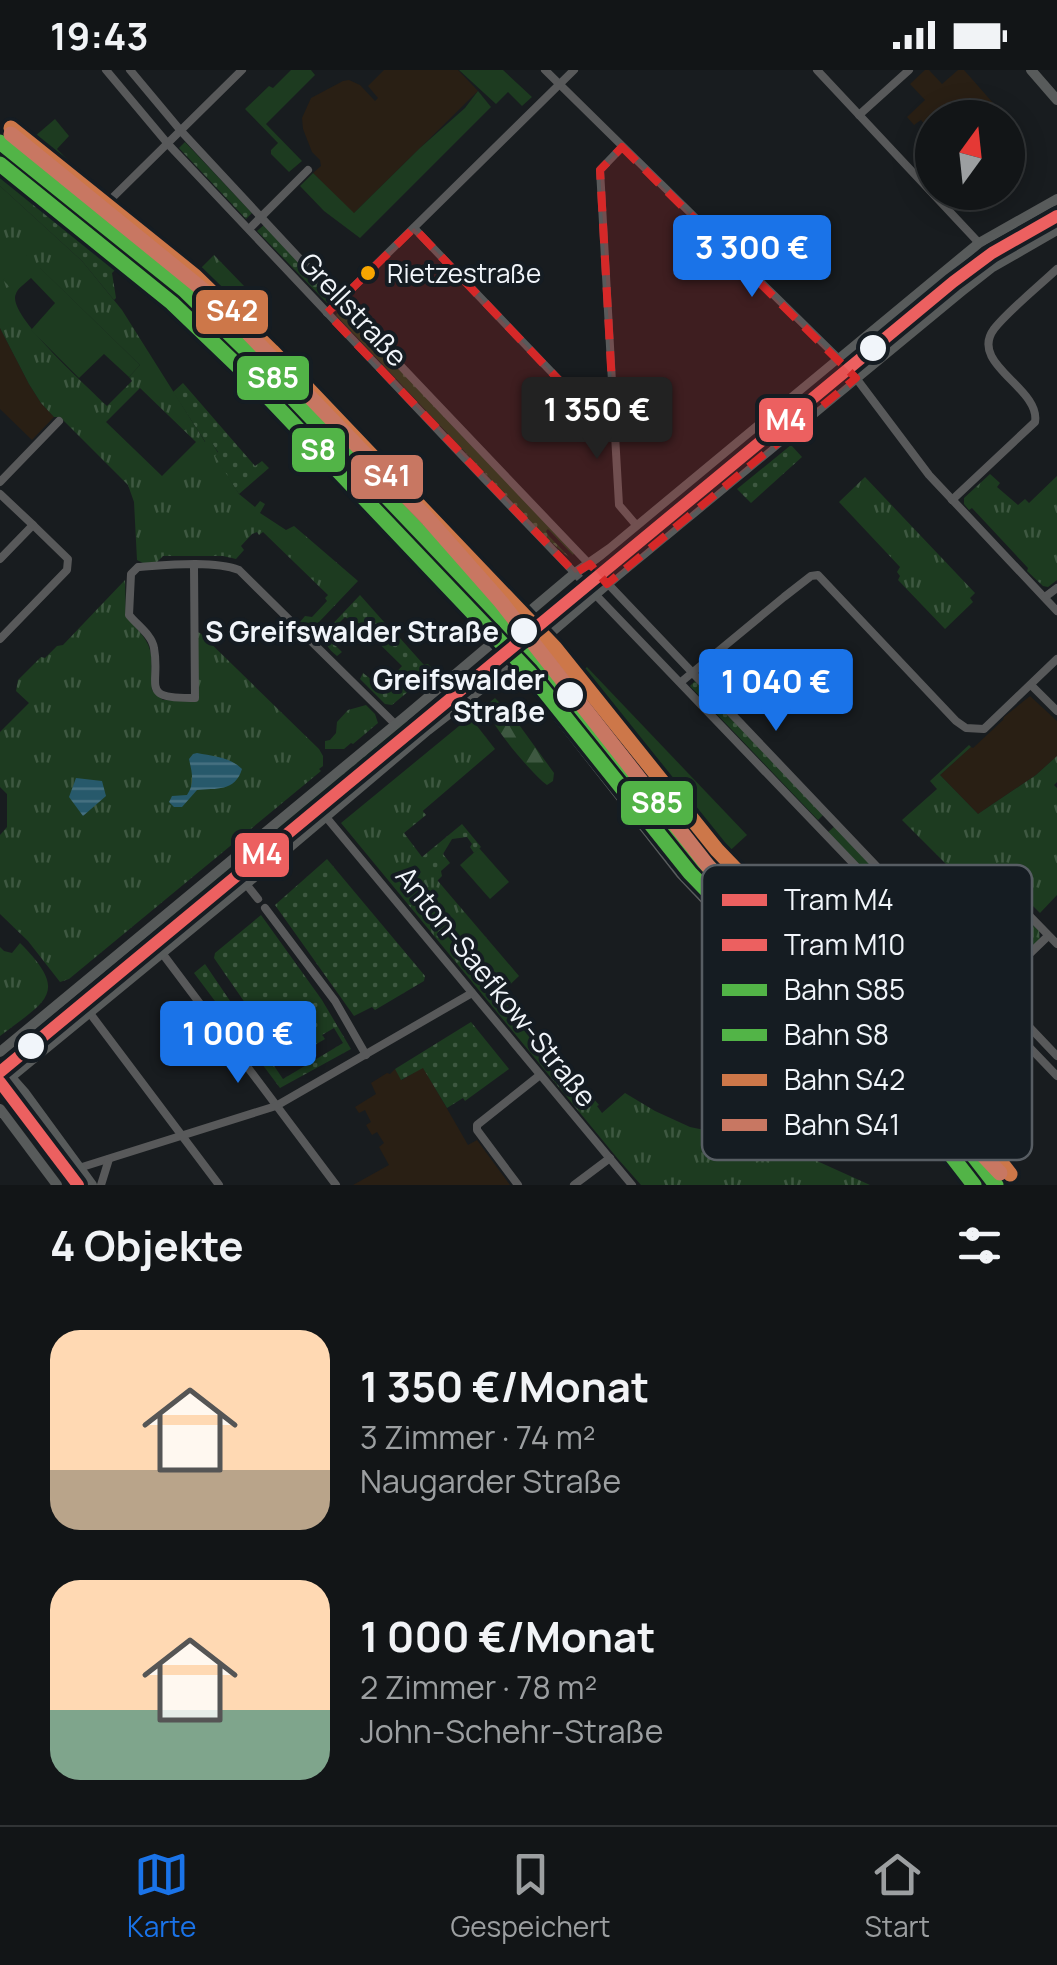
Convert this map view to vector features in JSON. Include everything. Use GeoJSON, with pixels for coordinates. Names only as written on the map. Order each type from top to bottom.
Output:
{"type":"FeatureCollection","features":[{"type":"Feature","properties":{"kind":"main road"},"geometry":{"type":"LineString","coordinates":[[1030,70],[1057,100]]}},
{"type":"Feature","properties":{"kind":"main road"},"geometry":{"type":"LineString","coordinates":[[0,1052],[978,243],[1057,199]]}},
{"type":"Feature","properties":{"kind":"main road"},"geometry":{"type":"LineString","coordinates":[[0,1086],[991,268],[1057,230]]}},
{"type":"Feature","properties":{"kind":"main road"},"geometry":{"type":"LineString","coordinates":[[0,1065],[92,1185]]}},
{"type":"Feature","properties":{"kind":"main road"},"geometry":{"type":"LineString","coordinates":[[0,1109],[57,1185]]}},
{"type":"Feature","properties":{"kind":"street","name":"Grellstraße"},"geometry":{"type":"LineString","coordinates":[[106,70],[168,144],[856,865]]}},
{"type":"Feature","properties":{"kind":"street","name":"Grellstraße"},"geometry":{"type":"LineString","coordinates":[[130,70],[180,131],[875,865]]}},
{"type":"Feature","properties":{"kind":"street"},"geometry":{"type":"LineString","coordinates":[[104,206],[242,70]]}},
{"type":"Feature","properties":{"kind":"street"},"geometry":{"type":"LineString","coordinates":[[545,70],[838,358],[929,475],[1057,611]]}},
{"type":"Feature","properties":{"kind":"street"},"geometry":{"type":"LineString","coordinates":[[327,312],[574,70]]}},
{"type":"Feature","properties":{"kind":"street"},"geometry":{"type":"LineString","coordinates":[[817,70],[978,243]]}},
{"type":"Feature","properties":{"kind":"street"},"geometry":{"type":"LineString","coordinates":[[859,115],[910,70]]}},
{"type":"Feature","properties":{"kind":"street"},"geometry":{"type":"LineString","coordinates":[[622,146],[600,170],[618,506],[637,526]]}},
{"type":"Feature","properties":{"kind":"street"},"geometry":{"type":"LineString","coordinates":[[249,229],[308,170]]}},
{"type":"Feature","properties":{"kind":"street"},"geometry":{"type":"LineString","coordinates":[[414,228],[602,425],[614,427]]}},
{"type":"Feature","properties":{"kind":"street"},"geometry":{"type":"LineString","coordinates":[[952,500],[1035,422],[1034,408],[988,351],[988,340],[997,326],[1057,269]]}},
{"type":"Feature","properties":{"kind":"street"},"geometry":{"type":"LineString","coordinates":[[0,482],[60,421]]}},
{"type":"Feature","properties":{"kind":"street"},"geometry":{"type":"LineString","coordinates":[[0,494],[68,559],[67,570],[0,639]]}},
{"type":"Feature","properties":{"kind":"street"},"geometry":{"type":"LineString","coordinates":[[0,558],[33,525]]}},
{"type":"Feature","properties":{"kind":"street"},"geometry":{"type":"LineString","coordinates":[[194,566],[194,698],[170,698],[159,693],[154,688],[154,646],[129,615],[131,574],[138,567],[194,566],[222,566],[239,570],[396,725]]}},
{"type":"Feature","properties":{"kind":"street"},"geometry":{"type":"LineString","coordinates":[[681,682],[818,574],[966,728],[984,729],[1057,659]]}},
{"type":"Feature","properties":{"kind":"street"},"geometry":{"type":"LineString","coordinates":[[1045,598],[1057,588]]}},
{"type":"Feature","properties":{"kind":"street"},"geometry":{"type":"LineString","coordinates":[[1031,685],[1057,711]]}},
{"type":"Feature","properties":{"kind":"street","name":"Anton-Saefkow-Straße"},"geometry":{"type":"LineString","coordinates":[[326,816],[632,1185]]}},
{"type":"Feature","properties":{"kind":"street"},"geometry":{"type":"LineString","coordinates":[[246,884],[258,898]]}},
{"type":"Feature","properties":{"kind":"street"},"geometry":{"type":"LineString","coordinates":[[266,908],[335,1000],[366,1055]]}},
{"type":"Feature","properties":{"kind":"street"},"geometry":{"type":"LineString","coordinates":[[1032,919],[1057,944]]}},
{"type":"Feature","properties":{"kind":"street"},"geometry":{"type":"LineString","coordinates":[[1032,951],[1048,936]]}},
{"type":"Feature","properties":{"kind":"street"},"geometry":{"type":"LineString","coordinates":[[162,954],[336,1185]]}},
{"type":"Feature","properties":{"kind":"street"},"geometry":{"type":"LineString","coordinates":[[79,1168],[276,1106],[472,993]]}},
{"type":"Feature","properties":{"kind":"street"},"geometry":{"type":"LineString","coordinates":[[89,1012],[218,1185]]}},
{"type":"Feature","properties":{"kind":"street","name":"Grellstraße"},"geometry":{"type":"LineString","coordinates":[[1032,1030],[1057,1056]]}},
{"type":"Feature","properties":{"kind":"street","name":"Grellstraße"},"geometry":{"type":"LineString","coordinates":[[1032,1050],[1057,1076]]}},
{"type":"Feature","properties":{"kind":"street"},"geometry":{"type":"LineString","coordinates":[[518,1185],[476,1125],[540,1075]]}},
{"type":"Feature","properties":{"kind":"street"},"geometry":{"type":"LineString","coordinates":[[574,1185],[610,1158]]}},
{"type":"Feature","properties":{"kind":"street"},"geometry":{"type":"LineString","coordinates":[[102,1185],[109,1159]]}},
{"type":"Feature","properties":{"kind":"highlighted area"},"geometry":{"type":"Polygon","coordinates":[[[622,147],[856,378],[607,584],[590,564],[575,573],[327,313],[414,228],[615,439],[600,170],[622,147]]]}},
{"type":"Feature","properties":{"kind":"shaded area"},"geometry":{"type":"Polygon","coordinates":[[[384,70],[458,70],[478,91],[353,214],[313,173],[321,166],[320,160],[312,152],[302,118],[311,98],[343,81],[360,85],[375,101],[378,98],[368,86],[384,70]]]}},
{"type":"Feature","properties":{"kind":"shaded area"},"geometry":{"type":"Polygon","coordinates":[[[925,70],[942,84],[958,70],[964,70],[990,100],[925,100],[910,84],[925,70]]]}},
{"type":"Feature","properties":{"kind":"shaded area"},"geometry":{"type":"Polygon","coordinates":[[[915,109],[915,124],[907,117],[915,109]]]}},
{"type":"Feature","properties":{"kind":"shaded area"},"geometry":{"type":"Polygon","coordinates":[[[0,328],[29,384],[54,417],[32,440],[0,409],[0,328]]]}},
{"type":"Feature","properties":{"kind":"shaded area"},"geometry":{"type":"Polygon","coordinates":[[[1030,696],[1057,721],[1057,756],[978,814],[940,775],[1030,696]]]}},
{"type":"Feature","properties":{"kind":"shaded area"},"geometry":{"type":"Polygon","coordinates":[[[423,1067],[468,1145],[477,1140],[510,1185],[353,1185],[389,1165],[379,1147],[384,1143],[366,1125],[371,1122],[365,1110],[359,1113],[355,1107],[376,1094],[371,1083],[387,1073],[395,1069],[402,1080],[423,1067]]]}},
{"type":"Feature","properties":{"kind":"green space"},"geometry":{"type":"Polygon","coordinates":[[[291,70],[311,70],[315,75],[266,124],[302,161],[289,172],[271,154],[278,143],[245,109],[291,70]]]}},
{"type":"Feature","properties":{"kind":"green space"},"geometry":{"type":"Polygon","coordinates":[[[459,70],[503,70],[532,97],[522,106],[508,92],[496,104],[459,70]]]}},
{"type":"Feature","properties":{"kind":"green space"},"geometry":{"type":"Polygon","coordinates":[[[478,91],[491,107],[360,238],[324,211],[300,186],[313,173],[354,213],[465,108],[478,91]]]}},
{"type":"Feature","properties":{"kind":"green space"},"geometry":{"type":"Polygon","coordinates":[[[55,119],[69,136],[57,149],[100,193],[87,206],[20,149],[55,119]]]}},
{"type":"Feature","properties":{"kind":"green space"},"geometry":{"type":"Polygon","coordinates":[[[185,142],[252,213],[246,219],[179,148],[185,142]]]}},
{"type":"Feature","properties":{"kind":"green space"},"geometry":{"type":"Polygon","coordinates":[[[0,168],[121,264],[112,273],[114,300],[82,261],[0,186],[0,168]]]}},
{"type":"Feature","properties":{"kind":"green space"},"geometry":{"type":"Polygon","coordinates":[[[0,186],[82,261],[122,310],[205,442],[210,439],[218,453],[215,456],[239,494],[255,507],[260,501],[265,504],[260,513],[286,530],[294,526],[358,581],[310,627],[300,622],[305,616],[312,617],[328,595],[263,532],[252,534],[236,559],[163,556],[156,563],[137,560],[134,502],[128,485],[41,403],[0,328],[0,186]],[[40,268],[18,290],[18,309],[39,338],[107,406],[132,381],[129,377],[140,365],[40,268]],[[140,388],[106,422],[162,476],[196,442],[140,388]]]}},
{"type":"Feature","properties":{"kind":"green space"},"geometry":{"type":"Polygon","coordinates":[[[264,225],[332,299],[327,303],[257,231],[264,225]]]}},
{"type":"Feature","properties":{"kind":"green space"},"geometry":{"type":"Polygon","coordinates":[[[999,251],[1001,255],[865,366],[861,361],[954,283],[999,251]]]}},
{"type":"Feature","properties":{"kind":"green space"},"geometry":{"type":"Polygon","coordinates":[[[27,255],[140,365],[129,377],[104,354],[79,378],[31,330],[55,303],[31,278],[15,292],[3,280],[27,255]]]}},
{"type":"Feature","properties":{"kind":"green space"},"geometry":{"type":"Polygon","coordinates":[[[214,255],[246,288],[223,309],[192,277],[214,255]]]}},
{"type":"Feature","properties":{"kind":"green space"},"geometry":{"type":"Polygon","coordinates":[[[341,308],[574,553],[546,531],[570,558],[547,539],[336,315],[341,308]]]}},
{"type":"Feature","properties":{"kind":"green space"},"geometry":{"type":"Polygon","coordinates":[[[829,372],[832,376],[610,560],[607,557],[829,372]]]}},
{"type":"Feature","properties":{"kind":"green space"},"geometry":{"type":"Polygon","coordinates":[[[183,383],[255,466],[262,461],[269,468],[239,494],[214,456],[218,452],[210,440],[206,443],[173,392],[183,383]]]}},
{"type":"Feature","properties":{"kind":"green space"},"geometry":{"type":"Polygon","coordinates":[[[782,427],[785,431],[618,569],[615,565],[782,427]]]}},
{"type":"Feature","properties":{"kind":"green space"},"geometry":{"type":"Polygon","coordinates":[[[791,445],[802,457],[751,503],[737,489],[791,445]]]}},
{"type":"Feature","properties":{"kind":"green space"},"geometry":{"type":"Polygon","coordinates":[[[990,474],[1000,483],[997,487],[1018,505],[1025,499],[1029,503],[1057,476],[1057,580],[1048,587],[1027,571],[972,508],[969,510],[964,504],[964,498],[990,474]]]}},
{"type":"Feature","properties":{"kind":"green space"},"geometry":{"type":"Polygon","coordinates":[[[865,477],[975,593],[970,598],[973,602],[945,629],[898,580],[900,567],[839,502],[865,477]]]}},
{"type":"Feature","properties":{"kind":"green space"},"geometry":{"type":"Polygon","coordinates":[[[125,580],[126,617],[150,649],[152,690],[163,700],[196,699],[197,632],[200,633],[319,749],[323,766],[69,979],[60,982],[28,941],[0,914],[0,835],[7,827],[7,794],[0,787],[0,732],[29,703],[16,691],[18,680],[41,657],[63,645],[125,580]]]}},
{"type":"Feature","properties":{"kind":"green space"},"geometry":{"type":"Polygon","coordinates":[[[360,595],[392,631],[388,640],[399,637],[424,665],[434,670],[392,705],[385,704],[360,679],[363,673],[384,686],[402,666],[352,617],[345,617],[330,632],[335,638],[332,642],[342,652],[337,656],[326,642],[326,631],[360,595]]]}},
{"type":"Feature","properties":{"kind":"green space"},"geometry":{"type":"Polygon","coordinates":[[[587,667],[747,835],[723,857],[569,682],[587,667]]]}},
{"type":"Feature","properties":{"kind":"green space"},"geometry":{"type":"Polygon","coordinates":[[[695,681],[823,815],[818,820],[690,686],[695,681]]]}},
{"type":"Feature","properties":{"kind":"green space"},"geometry":{"type":"Polygon","coordinates":[[[495,698],[554,773],[553,781],[547,785],[497,728],[489,711],[489,703],[495,698]]]}},
{"type":"Feature","properties":{"kind":"green space"},"geometry":{"type":"Polygon","coordinates":[[[366,705],[378,723],[344,749],[325,749],[325,741],[336,733],[337,722],[348,710],[366,705]]]}},
{"type":"Feature","properties":{"kind":"green space"},"geometry":{"type":"Polygon","coordinates":[[[470,717],[495,749],[397,833],[519,976],[499,995],[553,1060],[558,1057],[602,1113],[625,1093],[655,1111],[702,1130],[702,1160],[814,1160],[870,1185],[641,1185],[341,823],[470,717]]]}},
{"type":"Feature","properties":{"kind":"green space"},"geometry":{"type":"Polygon","coordinates":[[[407,720],[410,724],[161,932],[158,928],[407,720]]]}},
{"type":"Feature","properties":{"kind":"green space"},"geometry":{"type":"Polygon","coordinates":[[[416,729],[420,733],[169,941],[166,937],[416,729]]]}},
{"type":"Feature","properties":{"kind":"green space"},"geometry":{"type":"Polygon","coordinates":[[[969,745],[940,775],[978,814],[1057,756],[1057,895],[1040,913],[1032,905],[1032,865],[947,865],[902,820],[937,789],[930,781],[969,745]]]}},
{"type":"Feature","properties":{"kind":"green space"},"geometry":{"type":"Polygon","coordinates":[[[422,810],[426,815],[404,833],[422,857],[462,824],[481,847],[474,853],[467,837],[452,839],[443,854],[450,863],[435,883],[388,829],[422,810]]]}},
{"type":"Feature","properties":{"kind":"green space"},"geometry":{"type":"Polygon","coordinates":[[[835,826],[872,865],[860,865],[828,832],[835,826]]]}},
{"type":"Feature","properties":{"kind":"green space"},"geometry":{"type":"Polygon","coordinates":[[[479,848],[509,882],[490,899],[460,865],[479,848]]]}},
{"type":"Feature","properties":{"kind":"green space"},"geometry":{"type":"Polygon","coordinates":[[[327,859],[425,976],[424,981],[375,1010],[372,1007],[354,1016],[275,905],[327,859]]]}},
{"type":"Feature","properties":{"kind":"green space"},"geometry":{"type":"Polygon","coordinates":[[[261,915],[322,1000],[351,1049],[280,1088],[194,973],[205,964],[283,1079],[343,1043],[334,1028],[322,1035],[325,1039],[286,1062],[214,958],[215,953],[261,915]]]}},
{"type":"Feature","properties":{"kind":"green space"},"geometry":{"type":"Polygon","coordinates":[[[1032,924],[1039,931],[1040,939],[1032,947],[1032,924]]]}},
{"type":"Feature","properties":{"kind":"green space"},"geometry":{"type":"Polygon","coordinates":[[[20,943],[45,974],[46,995],[0,1036],[0,947],[12,953],[20,943]]]}},
{"type":"Feature","properties":{"kind":"green space"},"geometry":{"type":"Polygon","coordinates":[[[471,1022],[509,1069],[465,1101],[463,1098],[447,1108],[423,1068],[401,1080],[395,1069],[471,1022]]]}},
{"type":"Feature","properties":{"kind":"water"},"geometry":{"type":"Polygon","coordinates":[[[197,753],[227,759],[242,769],[230,785],[197,790],[182,807],[174,807],[169,802],[172,796],[187,795],[190,791],[189,759],[197,753]]]}},
{"type":"Feature","properties":{"kind":"water"},"geometry":{"type":"Polygon","coordinates":[[[76,778],[102,781],[106,796],[83,816],[69,797],[76,778]]]}},
{"type":"Feature","properties":{"kind":"tram line","name":"M4"},"geometry":{"type":"LineString","coordinates":[[0,1072],[953,282],[992,253],[1057,216]]}},
{"type":"Feature","properties":{"kind":"tram line"},"geometry":{"type":"LineString","coordinates":[[20,1055],[10,1081],[20,1107]]}},
{"type":"Feature","properties":{"kind":"tram line","name":"M10"},"geometry":{"type":"LineString","coordinates":[[0,1082],[78,1185]]}},
{"type":"Feature","properties":{"kind":"railway"},"geometry":{"type":"LineString","coordinates":[[0,155],[201,317],[383,506],[455,589],[702,899]]}},
{"type":"Feature","properties":{"kind":"railway"},"geometry":{"type":"LineString","coordinates":[[949,1160],[973,1185]]}},
{"type":"Feature","properties":{"kind":"rail line","name":"S42"},"geometry":{"type":"LineString","coordinates":[[11,128],[195,276],[272,351],[555,648],[731,865]]}},
{"type":"Feature","properties":{"kind":"rail line","name":"S41"},"geometry":{"type":"LineString","coordinates":[[11,134],[218,302],[428,519],[501,602],[707,865]]}},
{"type":"Feature","properties":{"kind":"rail line","name":"S85"},"geometry":{"type":"LineString","coordinates":[[0,142],[184,290],[259,363],[542,660],[707,865]]}},
{"type":"Feature","properties":{"kind":"rail line","name":"S8"},"geometry":{"type":"LineString","coordinates":[[0,164],[172,303],[247,375],[529,672],[702,885]]}},
{"type":"Feature","properties":{"kind":"rail line","name":"S8"},"geometry":{"type":"LineString","coordinates":[[955,1160],[974,1185]]}},
{"type":"Feature","properties":{"kind":"rail line","name":"S85"},"geometry":{"type":"LineString","coordinates":[[977,1160],[996,1185]]}},
{"type":"Feature","properties":{"kind":"rail line","name":"S41"},"geometry":{"type":"LineString","coordinates":[[988,1160],[1000,1173]]}},
{"type":"Feature","properties":{"kind":"rail line","name":"S42"},"geometry":{"type":"LineString","coordinates":[[999,1160],[1010,1174]]}},
{"type":"Feature","properties":{"kind":"place","name":"Rietzestraße"},"geometry":{"type":"Point","coordinates":[368,273]}},
{"type":"Feature","properties":{"kind":"place","name":"S Greifswalder Straße"},"geometry":{"type":"Point","coordinates":[524,631]}},
{"type":"Feature","properties":{"kind":"place","name":"Greifswalder Straße"},"geometry":{"type":"Point","coordinates":[570,695]}}]}
